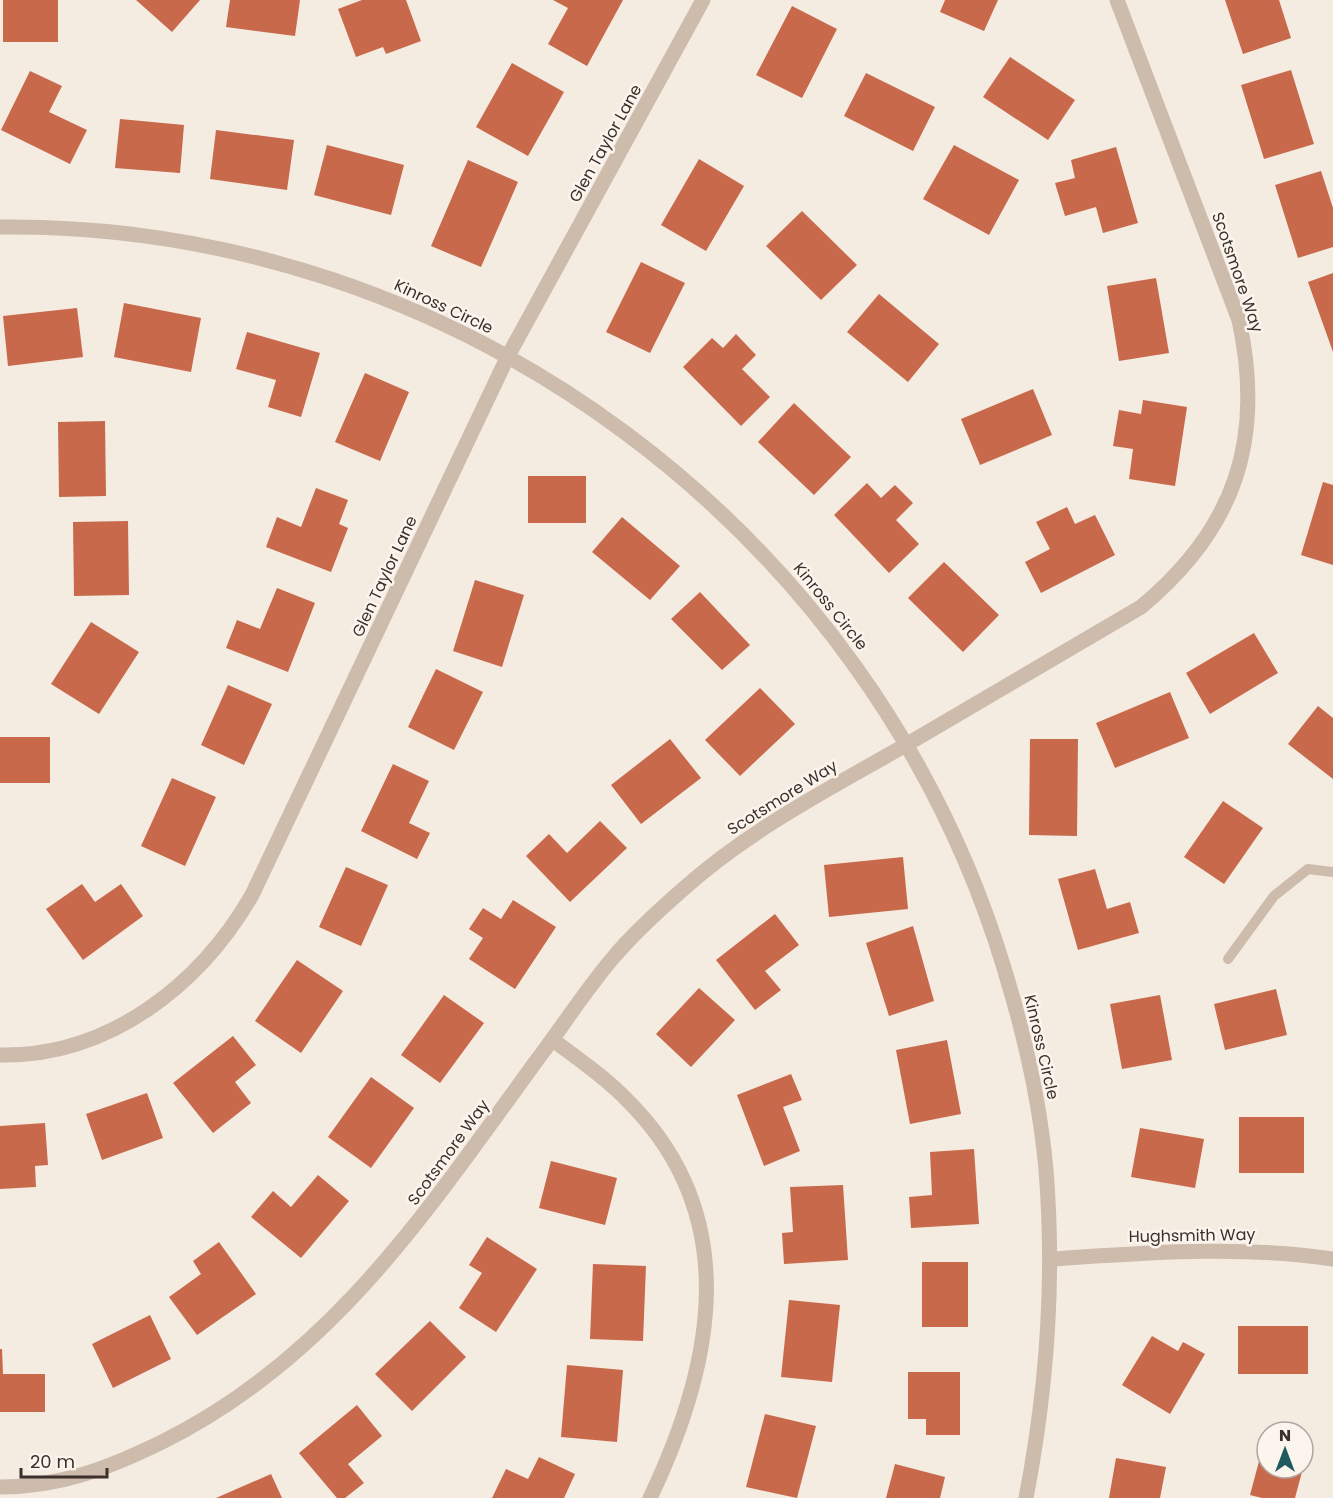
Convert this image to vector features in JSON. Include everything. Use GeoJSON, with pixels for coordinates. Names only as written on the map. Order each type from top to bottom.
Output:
{"type":"FeatureCollection","features":[{"type":"Feature","properties":{"kind":"street","name":"Glen Taylor Lane"},"geometry":{"type":"LineString","coordinates":[[0,1055],[68,1047],[121,1026],[161,1001],[196,971],[232,929],[252,895],[508,356],[703,0]]}},
{"type":"Feature","properties":{"kind":"street","name":"Scotsmore Way"},"geometry":{"type":"LineString","coordinates":[[0,1487],[26,1487],[71,1480],[115,1465],[181,1433],[245,1393],[299,1352],[356,1297],[408,1237],[613,958],[682,890],[729,851],[789,811],[1141,607],[1172,581],[1202,545],[1230,493],[1244,449],[1250,405],[1248,360],[1239,320],[1117,0]]}},
{"type":"Feature","properties":{"kind":"street","name":"Kinross Circle"},"geometry":{"type":"LineString","coordinates":[[0,226],[110,231],[194,243],[279,263],[362,289],[442,323],[508,356],[556,384],[627,432],[694,486],[759,548],[812,608],[860,670],[907,744],[962,851],[992,929],[1019,1019],[1038,1107],[1046,1168],[1051,1259],[1049,1342],[1039,1432],[1026,1498]]}},
{"type":"Feature","properties":{"kind":"street"},"geometry":{"type":"LineString","coordinates":[[553,1040],[628,1100],[664,1145],[685,1183],[699,1224],[707,1266],[706,1321],[698,1372],[684,1421],[650,1498]]}},
{"type":"Feature","properties":{"kind":"street","name":"Hughsmith Way"},"geometry":{"type":"LineString","coordinates":[[1051,1259],[1170,1251],[1227,1250],[1333,1259]]}},
{"type":"Feature","properties":{"kind":"lane"},"geometry":{"type":"LineString","coordinates":[[1228,959],[1274,896],[1308,869],[1333,872]]}},
{"type":"Feature","properties":{"kind":"building"},"geometry":{"type":"Polygon","coordinates":[[[3,0],[58,0],[58,42],[3,42],[3,0]]]}},
{"type":"Feature","properties":{"kind":"building"},"geometry":{"type":"Polygon","coordinates":[[[136,0],[200,0],[172,32],[136,0]]]}},
{"type":"Feature","properties":{"kind":"building"},"geometry":{"type":"Polygon","coordinates":[[[230,0],[300,0],[295,36],[226,27],[230,0]]]}},
{"type":"Feature","properties":{"kind":"building"},"geometry":{"type":"Polygon","coordinates":[[[362,0],[406,0],[421,41],[386,54],[383,47],[356,57],[338,9],[362,0]]]}},
{"type":"Feature","properties":{"kind":"building"},"geometry":{"type":"Polygon","coordinates":[[[553,0],[623,0],[587,66],[548,44],[568,8],[553,0]]]}},
{"type":"Feature","properties":{"kind":"building"},"geometry":{"type":"Polygon","coordinates":[[[945,0],[998,0],[984,31],[940,12],[945,0]]]}},
{"type":"Feature","properties":{"kind":"building"},"geometry":{"type":"Polygon","coordinates":[[[1225,0],[1279,0],[1291,38],[1243,54],[1225,0]]]}},
{"type":"Feature","properties":{"kind":"building"},"geometry":{"type":"Polygon","coordinates":[[[792,6],[837,29],[802,98],[756,75],[792,6]]]}},
{"type":"Feature","properties":{"kind":"building"},"geometry":{"type":"Polygon","coordinates":[[[1010,57],[1075,100],[1048,140],[983,97],[1010,57]]]}},
{"type":"Feature","properties":{"kind":"building"},"geometry":{"type":"Polygon","coordinates":[[[512,63],[564,92],[528,156],[476,127],[512,63]]]}},
{"type":"Feature","properties":{"kind":"building"},"geometry":{"type":"Polygon","coordinates":[[[1291,70],[1314,144],[1264,159],[1241,85],[1291,70]]]}},
{"type":"Feature","properties":{"kind":"building"},"geometry":{"type":"Polygon","coordinates":[[[30,71],[62,86],[49,112],[87,130],[70,164],[1,130],[30,71]]]}},
{"type":"Feature","properties":{"kind":"building"},"geometry":{"type":"Polygon","coordinates":[[[866,73],[935,107],[913,151],[844,116],[866,73]]]}},
{"type":"Feature","properties":{"kind":"building"},"geometry":{"type":"Polygon","coordinates":[[[120,119],[184,125],[180,173],[115,168],[120,119]]]}},
{"type":"Feature","properties":{"kind":"building"},"geometry":{"type":"Polygon","coordinates":[[[216,130],[294,140],[287,190],[210,179],[216,130]]]}},
{"type":"Feature","properties":{"kind":"building"},"geometry":{"type":"Polygon","coordinates":[[[327,145],[404,165],[391,215],[314,195],[327,145]]]}},
{"type":"Feature","properties":{"kind":"building"},"geometry":{"type":"Polygon","coordinates":[[[954,145],[1019,180],[989,235],[923,199],[954,145]]]}},
{"type":"Feature","properties":{"kind":"building"},"geometry":{"type":"Polygon","coordinates":[[[1116,147],[1138,223],[1103,233],[1096,207],[1065,216],[1055,183],[1075,178],[1071,160],[1116,147]]]}},
{"type":"Feature","properties":{"kind":"building"},"geometry":{"type":"Polygon","coordinates":[[[699,159],[744,186],[706,251],[661,225],[699,159]]]}},
{"type":"Feature","properties":{"kind":"building"},"geometry":{"type":"Polygon","coordinates":[[[468,160],[518,182],[481,267],[431,246],[468,160]]]}},
{"type":"Feature","properties":{"kind":"building"},"geometry":{"type":"Polygon","coordinates":[[[1321,171],[1333,208],[1333,247],[1298,258],[1275,185],[1321,171]]]}},
{"type":"Feature","properties":{"kind":"building"},"geometry":{"type":"Polygon","coordinates":[[[802,211],[857,265],[821,300],[766,246],[802,211]]]}},
{"type":"Feature","properties":{"kind":"building"},"geometry":{"type":"Polygon","coordinates":[[[641,262],[685,283],[650,353],[606,332],[641,262]]]}},
{"type":"Feature","properties":{"kind":"building"},"geometry":{"type":"Polygon","coordinates":[[[1333,273],[1333,352],[1308,282],[1333,273]]]}},
{"type":"Feature","properties":{"kind":"building"},"geometry":{"type":"Polygon","coordinates":[[[1156,278],[1169,353],[1119,361],[1107,286],[1156,278]]]}},
{"type":"Feature","properties":{"kind":"building"},"geometry":{"type":"Polygon","coordinates":[[[879,294],[939,344],[908,382],[847,332],[879,294]]]}},
{"type":"Feature","properties":{"kind":"building"},"geometry":{"type":"Polygon","coordinates":[[[124,303],[201,318],[191,372],[114,357],[124,303]]]}},
{"type":"Feature","properties":{"kind":"building"},"geometry":{"type":"Polygon","coordinates":[[[77,308],[83,357],[8,366],[3,316],[77,308]]]}},
{"type":"Feature","properties":{"kind":"building"},"geometry":{"type":"Polygon","coordinates":[[[247,332],[320,353],[301,417],[268,407],[276,380],[236,369],[247,332]]]}},
{"type":"Feature","properties":{"kind":"building"},"geometry":{"type":"Polygon","coordinates":[[[736,334],[756,355],[742,369],[770,397],[741,426],[683,367],[712,338],[723,348],[736,334]]]}},
{"type":"Feature","properties":{"kind":"building"},"geometry":{"type":"Polygon","coordinates":[[[365,373],[409,392],[380,461],[335,442],[365,373]]]}},
{"type":"Feature","properties":{"kind":"building"},"geometry":{"type":"Polygon","coordinates":[[[1033,389],[1052,435],[980,465],[961,419],[1033,389]]]}},
{"type":"Feature","properties":{"kind":"building"},"geometry":{"type":"Polygon","coordinates":[[[1143,400],[1187,407],[1175,486],[1129,479],[1133,449],[1113,446],[1119,410],[1141,414],[1143,400]]]}},
{"type":"Feature","properties":{"kind":"building"},"geometry":{"type":"Polygon","coordinates":[[[794,403],[851,457],[814,495],[758,442],[794,403]]]}},
{"type":"Feature","properties":{"kind":"building"},"geometry":{"type":"Polygon","coordinates":[[[105,421],[106,496],[59,497],[58,422],[105,421]]]}},
{"type":"Feature","properties":{"kind":"building"},"geometry":{"type":"Polygon","coordinates":[[[528,476],[586,476],[586,523],[528,523],[528,476]]]}},
{"type":"Feature","properties":{"kind":"building"},"geometry":{"type":"Polygon","coordinates":[[[1323,482],[1333,485],[1333,565],[1301,555],[1323,482]]]}},
{"type":"Feature","properties":{"kind":"building"},"geometry":{"type":"Polygon","coordinates":[[[867,483],[881,498],[895,485],[913,503],[896,520],[919,544],[889,573],[834,515],[867,483]]]}},
{"type":"Feature","properties":{"kind":"building"},"geometry":{"type":"Polygon","coordinates":[[[316,488],[348,500],[339,524],[348,528],[331,572],[266,547],[277,517],[301,527],[316,488]]]}},
{"type":"Feature","properties":{"kind":"building"},"geometry":{"type":"Polygon","coordinates":[[[1067,507],[1075,524],[1095,515],[1115,555],[1041,593],[1025,562],[1050,549],[1036,522],[1067,507]]]}},
{"type":"Feature","properties":{"kind":"building"},"geometry":{"type":"Polygon","coordinates":[[[622,517],[680,566],[650,600],[592,552],[622,517]]]}},
{"type":"Feature","properties":{"kind":"building"},"geometry":{"type":"Polygon","coordinates":[[[128,521],[129,595],[74,596],[73,522],[128,521]]]}},
{"type":"Feature","properties":{"kind":"building"},"geometry":{"type":"Polygon","coordinates":[[[944,562],[999,615],[963,652],[908,598],[944,562]]]}},
{"type":"Feature","properties":{"kind":"building"},"geometry":{"type":"Polygon","coordinates":[[[475,580],[524,595],[502,667],[453,651],[475,580]]]}},
{"type":"Feature","properties":{"kind":"building"},"geometry":{"type":"Polygon","coordinates":[[[277,588],[315,603],[288,672],[226,648],[237,620],[260,629],[277,588]]]}},
{"type":"Feature","properties":{"kind":"building"},"geometry":{"type":"Polygon","coordinates":[[[700,592],[750,645],[722,670],[671,619],[700,592]]]}},
{"type":"Feature","properties":{"kind":"building"},"geometry":{"type":"Polygon","coordinates":[[[91,622],[139,652],[99,714],[51,684],[91,622]]]}},
{"type":"Feature","properties":{"kind":"building"},"geometry":{"type":"Polygon","coordinates":[[[1254,633],[1278,673],[1210,714],[1186,673],[1254,633]]]}},
{"type":"Feature","properties":{"kind":"building"},"geometry":{"type":"Polygon","coordinates":[[[436,669],[483,692],[454,750],[408,727],[436,669]]]}},
{"type":"Feature","properties":{"kind":"building"},"geometry":{"type":"Polygon","coordinates":[[[228,685],[272,704],[244,765],[201,745],[228,685]]]}},
{"type":"Feature","properties":{"kind":"building"},"geometry":{"type":"Polygon","coordinates":[[[760,688],[795,724],[740,776],[705,740],[760,688]]]}},
{"type":"Feature","properties":{"kind":"building"},"geometry":{"type":"Polygon","coordinates":[[[1170,692],[1189,738],[1115,768],[1096,723],[1170,692]]]}},
{"type":"Feature","properties":{"kind":"building"},"geometry":{"type":"Polygon","coordinates":[[[1318,706],[1333,718],[1333,779],[1288,744],[1318,706]]]}},
{"type":"Feature","properties":{"kind":"building"},"geometry":{"type":"Polygon","coordinates":[[[0,737],[50,737],[50,783],[0,783],[0,737]]]}},
{"type":"Feature","properties":{"kind":"building"},"geometry":{"type":"Polygon","coordinates":[[[670,739],[701,778],[641,824],[611,785],[670,739]]]}},
{"type":"Feature","properties":{"kind":"building"},"geometry":{"type":"Polygon","coordinates":[[[1030,739],[1078,739],[1077,836],[1029,835],[1030,739]]]}},
{"type":"Feature","properties":{"kind":"building"},"geometry":{"type":"Polygon","coordinates":[[[393,764],[429,781],[409,823],[430,833],[417,859],[361,831],[393,764]]]}},
{"type":"Feature","properties":{"kind":"building"},"geometry":{"type":"Polygon","coordinates":[[[172,778],[216,797],[185,866],[141,846],[172,778]]]}},
{"type":"Feature","properties":{"kind":"building"},"geometry":{"type":"Polygon","coordinates":[[[1223,801],[1263,828],[1224,884],[1184,857],[1223,801]]]}},
{"type":"Feature","properties":{"kind":"building"},"geometry":{"type":"Polygon","coordinates":[[[600,821],[627,848],[570,902],[526,856],[549,834],[567,853],[600,821]]]}},
{"type":"Feature","properties":{"kind":"building"},"geometry":{"type":"Polygon","coordinates":[[[903,857],[908,909],[829,917],[824,865],[903,857]]]}},
{"type":"Feature","properties":{"kind":"building"},"geometry":{"type":"Polygon","coordinates":[[[346,867],[388,885],[361,946],[319,927],[346,867]]]}},
{"type":"Feature","properties":{"kind":"building"},"geometry":{"type":"Polygon","coordinates":[[[1095,869],[1107,909],[1130,902],[1139,933],[1078,950],[1058,879],[1095,869]]]}},
{"type":"Feature","properties":{"kind":"building"},"geometry":{"type":"Polygon","coordinates":[[[82,884],[95,902],[121,884],[143,916],[83,960],[46,909],[82,884]]]}},
{"type":"Feature","properties":{"kind":"building"},"geometry":{"type":"Polygon","coordinates":[[[513,900],[556,927],[515,989],[469,959],[483,938],[469,929],[483,908],[501,919],[513,900]]]}},
{"type":"Feature","properties":{"kind":"building"},"geometry":{"type":"Polygon","coordinates":[[[775,914],[799,945],[765,971],[781,990],[755,1010],[716,960],[775,914]]]}},
{"type":"Feature","properties":{"kind":"building"},"geometry":{"type":"Polygon","coordinates":[[[913,926],[934,1001],[889,1016],[866,943],[913,926]]]}},
{"type":"Feature","properties":{"kind":"building"},"geometry":{"type":"Polygon","coordinates":[[[297,960],[343,991],[301,1053],[255,1021],[297,960]]]}},
{"type":"Feature","properties":{"kind":"building"},"geometry":{"type":"Polygon","coordinates":[[[699,988],[735,1020],[691,1067],[656,1034],[699,988]]]}},
{"type":"Feature","properties":{"kind":"building"},"geometry":{"type":"Polygon","coordinates":[[[1276,989],[1287,1035],[1225,1050],[1214,1004],[1276,989]]]}},
{"type":"Feature","properties":{"kind":"building"},"geometry":{"type":"Polygon","coordinates":[[[444,995],[484,1023],[440,1083],[401,1055],[444,995]]]}},
{"type":"Feature","properties":{"kind":"building"},"geometry":{"type":"Polygon","coordinates":[[[1160,995],[1172,1060],[1122,1069],[1110,1004],[1160,995]]]}},
{"type":"Feature","properties":{"kind":"building"},"geometry":{"type":"Polygon","coordinates":[[[233,1036],[256,1065],[235,1082],[251,1103],[213,1133],[173,1083],[233,1036]]]}},
{"type":"Feature","properties":{"kind":"building"},"geometry":{"type":"Polygon","coordinates":[[[947,1040],[961,1114],[910,1124],[896,1050],[947,1040]]]}},
{"type":"Feature","properties":{"kind":"building"},"geometry":{"type":"Polygon","coordinates":[[[791,1074],[802,1100],[783,1107],[800,1151],[764,1166],[737,1095],[791,1074]]]}},
{"type":"Feature","properties":{"kind":"building"},"geometry":{"type":"Polygon","coordinates":[[[371,1077],[414,1108],[371,1168],[328,1137],[371,1077]]]}},
{"type":"Feature","properties":{"kind":"building"},"geometry":{"type":"Polygon","coordinates":[[[147,1093],[163,1138],[102,1160],[86,1114],[147,1093]]]}},
{"type":"Feature","properties":{"kind":"building"},"geometry":{"type":"Polygon","coordinates":[[[1239,1117],[1304,1117],[1304,1173],[1239,1173],[1239,1117]]]}},
{"type":"Feature","properties":{"kind":"building"},"geometry":{"type":"Polygon","coordinates":[[[45,1123],[48,1165],[35,1166],[36,1187],[0,1189],[0,1126],[45,1123]]]}},
{"type":"Feature","properties":{"kind":"building"},"geometry":{"type":"Polygon","coordinates":[[[1140,1128],[1204,1139],[1195,1188],[1131,1177],[1140,1128]]]}},
{"type":"Feature","properties":{"kind":"building"},"geometry":{"type":"Polygon","coordinates":[[[974,1149],[979,1224],[911,1228],[909,1197],[932,1195],[930,1152],[974,1149]]]}},
{"type":"Feature","properties":{"kind":"building"},"geometry":{"type":"Polygon","coordinates":[[[551,1161],[617,1178],[605,1225],[539,1208],[551,1161]]]}},
{"type":"Feature","properties":{"kind":"building"},"geometry":{"type":"Polygon","coordinates":[[[318,1175],[349,1201],[301,1258],[251,1217],[273,1191],[291,1207],[318,1175]]]}},
{"type":"Feature","properties":{"kind":"building"},"geometry":{"type":"Polygon","coordinates":[[[843,1185],[848,1260],[784,1264],[782,1233],[793,1232],[790,1187],[843,1185]]]}},
{"type":"Feature","properties":{"kind":"building"},"geometry":{"type":"Polygon","coordinates":[[[487,1237],[537,1269],[496,1332],[459,1308],[482,1273],[469,1265],[487,1237]]]}},
{"type":"Feature","properties":{"kind":"building"},"geometry":{"type":"Polygon","coordinates":[[[219,1242],[256,1294],[197,1335],[169,1297],[201,1274],[193,1261],[219,1242]]]}},
{"type":"Feature","properties":{"kind":"building"},"geometry":{"type":"Polygon","coordinates":[[[922,1262],[968,1262],[968,1327],[922,1327],[922,1262]]]}},
{"type":"Feature","properties":{"kind":"building"},"geometry":{"type":"Polygon","coordinates":[[[593,1264],[646,1266],[643,1341],[590,1339],[593,1264]]]}},
{"type":"Feature","properties":{"kind":"building"},"geometry":{"type":"Polygon","coordinates":[[[789,1300],[840,1305],[832,1382],[781,1377],[789,1300]]]}},
{"type":"Feature","properties":{"kind":"building"},"geometry":{"type":"Polygon","coordinates":[[[150,1315],[171,1359],[113,1388],[92,1344],[150,1315]]]}},
{"type":"Feature","properties":{"kind":"building"},"geometry":{"type":"Polygon","coordinates":[[[430,1321],[466,1357],[412,1411],[375,1374],[430,1321]]]}},
{"type":"Feature","properties":{"kind":"building"},"geometry":{"type":"Polygon","coordinates":[[[1238,1326],[1308,1326],[1308,1374],[1238,1374],[1238,1326]]]}},
{"type":"Feature","properties":{"kind":"building"},"geometry":{"type":"Polygon","coordinates":[[[1152,1336],[1178,1351],[1183,1342],[1205,1354],[1170,1414],[1122,1385],[1152,1336]]]}},
{"type":"Feature","properties":{"kind":"building"},"geometry":{"type":"Polygon","coordinates":[[[0,1349],[2,1349],[3,1374],[45,1374],[45,1412],[0,1412],[0,1349]]]}},
{"type":"Feature","properties":{"kind":"building"},"geometry":{"type":"Polygon","coordinates":[[[567,1365],[623,1370],[617,1442],[561,1437],[567,1365]]]}},
{"type":"Feature","properties":{"kind":"building"},"geometry":{"type":"Polygon","coordinates":[[[908,1372],[960,1372],[960,1435],[926,1435],[926,1419],[908,1419],[908,1372]]]}},
{"type":"Feature","properties":{"kind":"building"},"geometry":{"type":"Polygon","coordinates":[[[357,1405],[382,1436],[348,1464],[364,1483],[345,1498],[337,1498],[299,1453],[357,1405]]]}},
{"type":"Feature","properties":{"kind":"building"},"geometry":{"type":"Polygon","coordinates":[[[765,1414],[816,1426],[797,1498],[746,1487],[765,1414]]]}},
{"type":"Feature","properties":{"kind":"building"},"geometry":{"type":"Polygon","coordinates":[[[539,1457],[575,1474],[564,1498],[492,1498],[506,1469],[528,1479],[539,1457]]]}},
{"type":"Feature","properties":{"kind":"building"},"geometry":{"type":"Polygon","coordinates":[[[1116,1458],[1166,1467],[1160,1498],[1109,1498],[1116,1458]]]}},
{"type":"Feature","properties":{"kind":"building"},"geometry":{"type":"Polygon","coordinates":[[[895,1464],[945,1477],[940,1498],[886,1498],[895,1464]]]}},
{"type":"Feature","properties":{"kind":"building"},"geometry":{"type":"Polygon","coordinates":[[[271,1474],[282,1498],[216,1498],[271,1474]]]}},
{"type":"Feature","properties":{"kind":"building"},"geometry":{"type":"Polygon","coordinates":[[[1255,1476],[1255,1480],[1300,1480],[1295,1498],[1262,1498],[1250,1495],[1255,1476]]]}}]}
